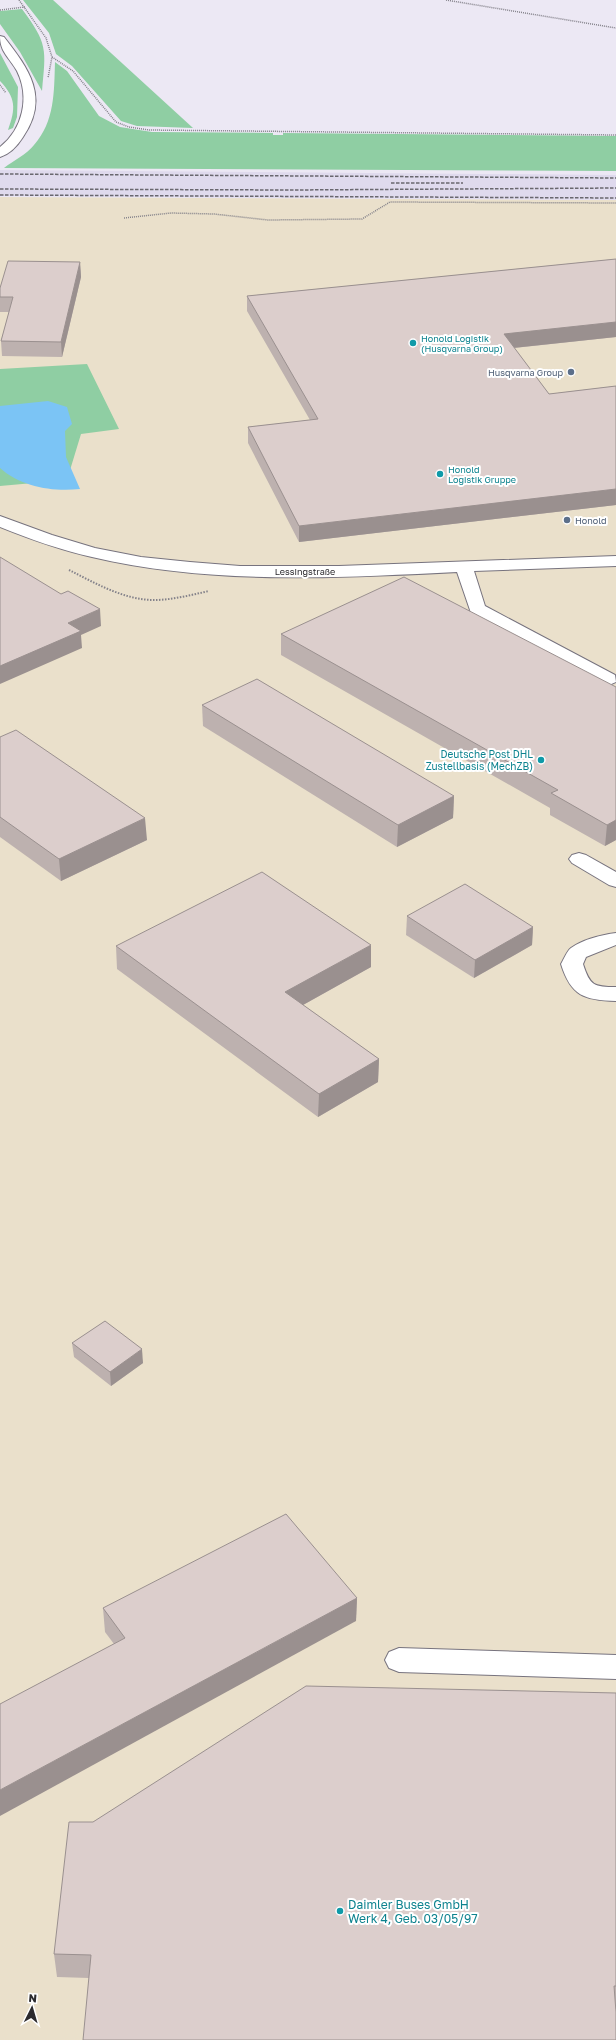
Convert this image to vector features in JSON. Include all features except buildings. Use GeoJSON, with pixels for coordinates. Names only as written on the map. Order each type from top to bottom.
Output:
{"type":"FeatureCollection","features":[{"type":"Feature","properties":{"kind":"street"},"geometry":{"type":"LineString","coordinates":[[0,39],[26,79],[30,96],[29,116],[19,134],[0,153]]}},
{"type":"Feature","properties":{"kind":"street","name":"Lessingstraße"},"geometry":{"type":"LineString","coordinates":[[0,521],[45,538],[120,558],[214,570],[296,572],[616,561]]}},
{"type":"Feature","properties":{"kind":"street"},"geometry":{"type":"LineString","coordinates":[[464,567],[477,609],[609,679]]}},
{"type":"Feature","properties":{"kind":"street"},"geometry":{"type":"LineString","coordinates":[[579,859],[616,881]]}},
{"type":"Feature","properties":{"kind":"street"},"geometry":{"type":"LineString","coordinates":[[616,939],[605,941],[578,953],[572,964],[576,982],[593,994],[616,994]]}},
{"type":"Feature","properties":{"kind":"street"},"geometry":{"type":"LineString","coordinates":[[399,1660],[616,1667]]}},
{"type":"Feature","properties":{"kind":"path"},"geometry":{"type":"LineString","coordinates":[[19,0],[46,38],[52,57],[73,71],[116,122],[129,127],[142,129],[616,135]]}},
{"type":"Feature","properties":{"kind":"path"},"geometry":{"type":"LineString","coordinates":[[446,0],[616,28]]}},
{"type":"Feature","properties":{"kind":"path"},"geometry":{"type":"LineString","coordinates":[[0,10],[25,7]]}},
{"type":"Feature","properties":{"kind":"path"},"geometry":{"type":"LineString","coordinates":[[124,218],[171,213],[214,214],[268,220],[362,219],[390,202],[616,203]]}},
{"type":"Feature","properties":{"kind":"shaded area"},"geometry":{"type":"Polygon","coordinates":[[[0,170],[616,175],[616,200],[0,196],[0,170]]]}},
{"type":"Feature","properties":{"kind":"shaded area"},"geometry":{"type":"Polygon","coordinates":[[[0,197],[616,200],[616,2040],[0,2040],[0,197]]]}},
{"type":"Feature","properties":{"kind":"green space"},"geometry":{"type":"Polygon","coordinates":[[[23,0],[53,0],[193,128],[137,126],[121,121],[72,66],[56,54],[49,33],[23,0]]]}},
{"type":"Feature","properties":{"kind":"green space"},"geometry":{"type":"Polygon","coordinates":[[[22,9],[37,31],[43,47],[44,65],[42,91],[20,52],[0,24],[0,11],[22,9]]]}},
{"type":"Feature","properties":{"kind":"green space"},"geometry":{"type":"Polygon","coordinates":[[[0,53],[18,87],[17,117],[13,128],[8,130],[13,104],[12,98],[0,81],[0,53]]]}},
{"type":"Feature","properties":{"kind":"green space"},"geometry":{"type":"Polygon","coordinates":[[[55,62],[67,71],[99,116],[120,127],[152,132],[273,133],[273,135],[283,135],[283,133],[616,136],[616,171],[4,168],[31,148],[41,136],[46,126],[52,106],[55,62]]]}},
{"type":"Feature","properties":{"kind":"green space"},"geometry":{"type":"Polygon","coordinates":[[[87,364],[119,429],[81,434],[67,480],[0,486],[0,369],[87,364]]]}},
{"type":"Feature","properties":{"kind":"water"},"geometry":{"type":"Polygon","coordinates":[[[48,401],[67,407],[72,424],[65,431],[66,457],[80,489],[59,490],[38,487],[18,480],[0,468],[0,406],[48,401]]]}},
{"type":"Feature","properties":{"kind":"railway"},"geometry":{"type":"LineString","coordinates":[[0,174],[616,178]]}},
{"type":"Feature","properties":{"kind":"railway"},"geometry":{"type":"LineString","coordinates":[[391,183],[463,183]]}},
{"type":"Feature","properties":{"kind":"railway"},"geometry":{"type":"LineString","coordinates":[[0,189],[291,190],[616,188]]}},
{"type":"Feature","properties":{"kind":"railway"},"geometry":{"type":"LineString","coordinates":[[0,195],[616,198]]}},
{"type":"Feature","properties":{"kind":"place","name":"Honold Logistik (Husqvarna Group)"},"geometry":{"type":"Point","coordinates":[413,343]}},
{"type":"Feature","properties":{"kind":"place","name":"Husqvarna Group"},"geometry":{"type":"Point","coordinates":[571,372]}},
{"type":"Feature","properties":{"kind":"place","name":"Honold Logistik Gruppe"},"geometry":{"type":"Point","coordinates":[440,474]}},
{"type":"Feature","properties":{"kind":"place","name":"Honold"},"geometry":{"type":"Point","coordinates":[567,520]}},
{"type":"Feature","properties":{"kind":"place","name":"Deutsche Post DHL Zustellbasis (MechZB)"},"geometry":{"type":"Point","coordinates":[541,760]}},
{"type":"Feature","properties":{"kind":"place","name":"Daimler Buses GmbH Werk 4, Geb. 03/05/97"},"geometry":{"type":"Point","coordinates":[340,1911]}}]}
